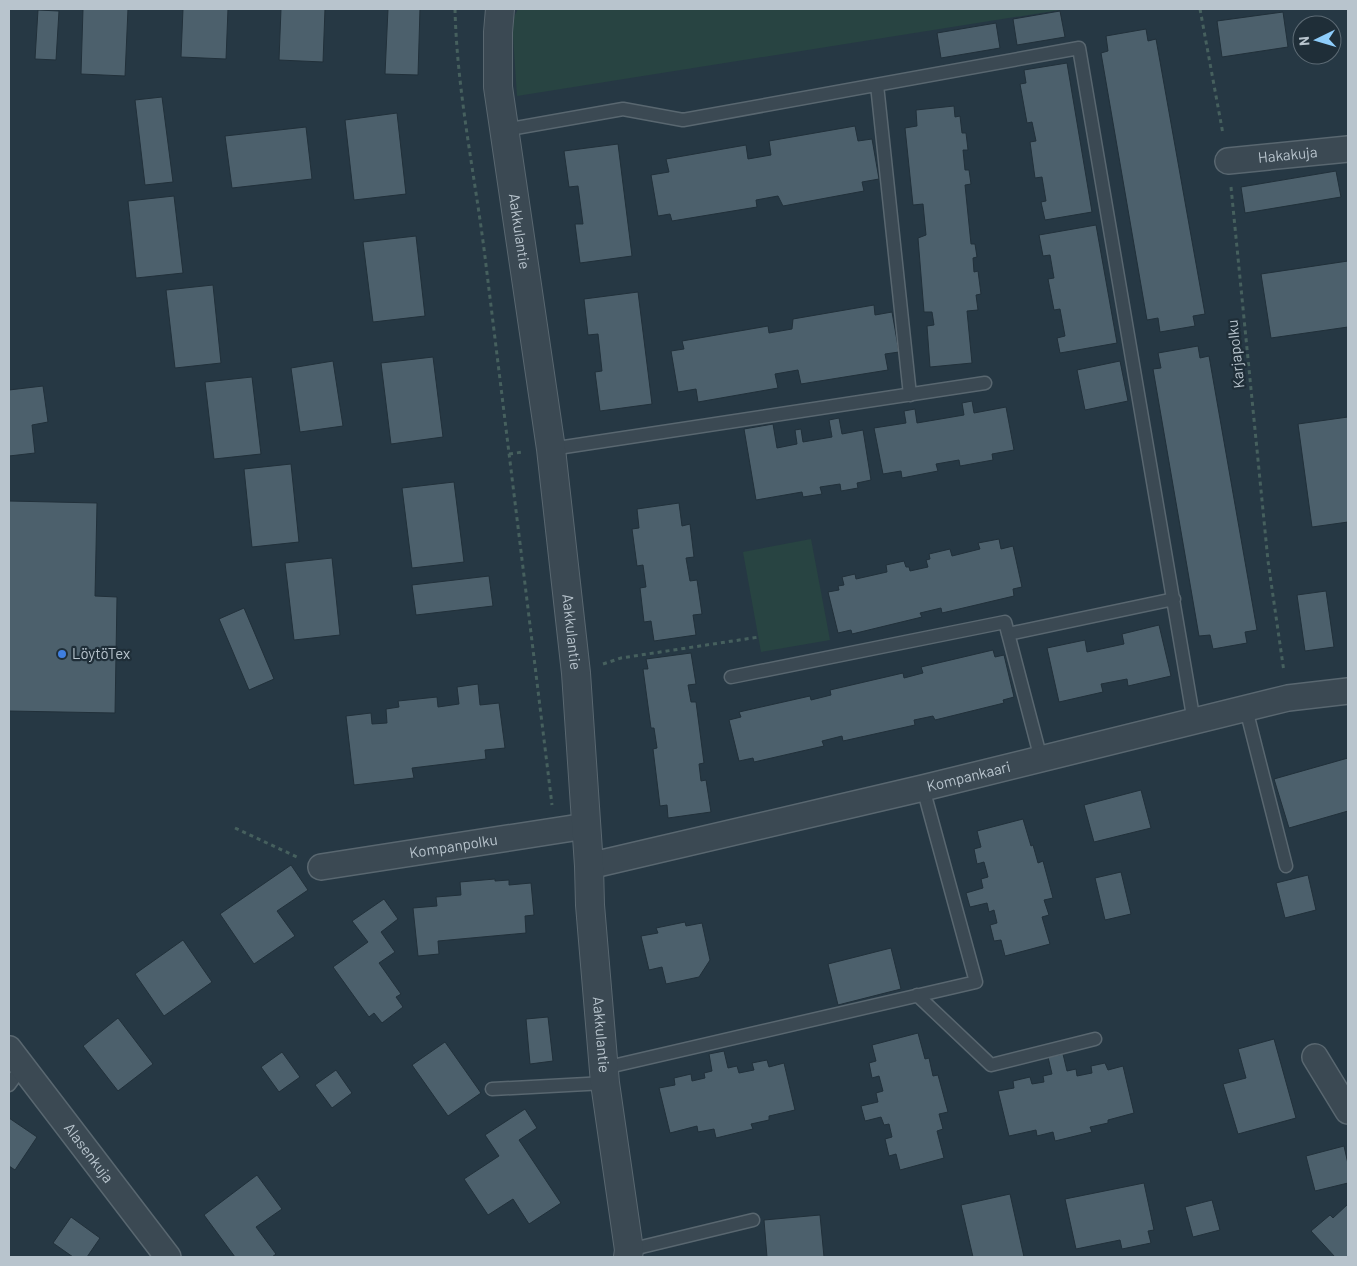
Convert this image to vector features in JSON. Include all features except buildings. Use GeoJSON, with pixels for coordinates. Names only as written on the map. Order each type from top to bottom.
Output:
{"type":"FeatureCollection","features":[{"type":"Feature","properties":{"kind":"street","name":"Aakkulantie"},"geometry":{"type":"LineString","coordinates":[[500,9],[498,87],[551,449],[576,673],[590,905],[605,1076],[629,1254]]}},
{"type":"Feature","properties":{"kind":"street","name":"Hakakuja"},"geometry":{"type":"LineString","coordinates":[[1228,161],[1348,149]]}},
{"type":"Feature","properties":{"kind":"street","name":"Kompankaari"},"geometry":{"type":"LineString","coordinates":[[589,866],[923,788],[1288,698],[1348,691]]}},
{"type":"Feature","properties":{"kind":"street","name":"Kompanpolku"},"geometry":{"type":"LineString","coordinates":[[320,867],[586,826]]}},
{"type":"Feature","properties":{"kind":"street"},"geometry":{"type":"LineString","coordinates":[[1315,1057],[1348,1111]]}},
{"type":"Feature","properties":{"kind":"street","name":"Alasenkuja"},"geometry":{"type":"LineString","coordinates":[[13,1067],[168,1257]]}},
{"type":"Feature","properties":{"kind":"lane"},"geometry":{"type":"LineString","coordinates":[[504,130],[623,109],[683,120],[1079,48],[1194,722]]}},
{"type":"Feature","properties":{"kind":"lane"},"geometry":{"type":"LineString","coordinates":[[877,85],[910,395]]}},
{"type":"Feature","properties":{"kind":"lane"},"geometry":{"type":"LineString","coordinates":[[551,449],[985,383]]}},
{"type":"Feature","properties":{"kind":"lane"},"geometry":{"type":"LineString","coordinates":[[1008,634],[1174,599]]}},
{"type":"Feature","properties":{"kind":"lane"},"geometry":{"type":"LineString","coordinates":[[731,677],[1005,622],[1041,759]]}},
{"type":"Feature","properties":{"kind":"lane"},"geometry":{"type":"LineString","coordinates":[[1246,709],[1286,866]]}},
{"type":"Feature","properties":{"kind":"lane"},"geometry":{"type":"LineString","coordinates":[[492,1089],[605,1076],[917,995],[976,982],[923,788]]}},
{"type":"Feature","properties":{"kind":"lane"},"geometry":{"type":"LineString","coordinates":[[917,995],[991,1065],[1096,1039]]}},
{"type":"Feature","properties":{"kind":"lane"},"geometry":{"type":"LineString","coordinates":[[629,1254],[753,1220]]}},
{"type":"Feature","properties":{"kind":"path"},"geometry":{"type":"LineString","coordinates":[[455,9],[463,98],[485,259],[555,832]]}},
{"type":"Feature","properties":{"kind":"path","name":"Karjapolku"},"geometry":{"type":"LineString","coordinates":[[1200,9],[1228,161],[1268,561],[1288,698]]}},
{"type":"Feature","properties":{"kind":"path"},"geometry":{"type":"LineString","coordinates":[[576,673],[621,658],[759,637]]}},
{"type":"Feature","properties":{"kind":"path"},"geometry":{"type":"LineString","coordinates":[[235,828],[320,867]]}},
{"type":"Feature","properties":{"kind":"green space"},"geometry":{"type":"Polygon","coordinates":[[[518,9],[1066,9],[517,96],[512,21],[518,9]]]}},
{"type":"Feature","properties":{"kind":"green space"},"geometry":{"type":"Polygon","coordinates":[[[811,539],[830,640],[761,652],[743,552],[811,539]]]}},
{"type":"Feature","properties":{"kind":"place","name":"LöytöTex"},"geometry":{"type":"Point","coordinates":[62,654]}}]}
